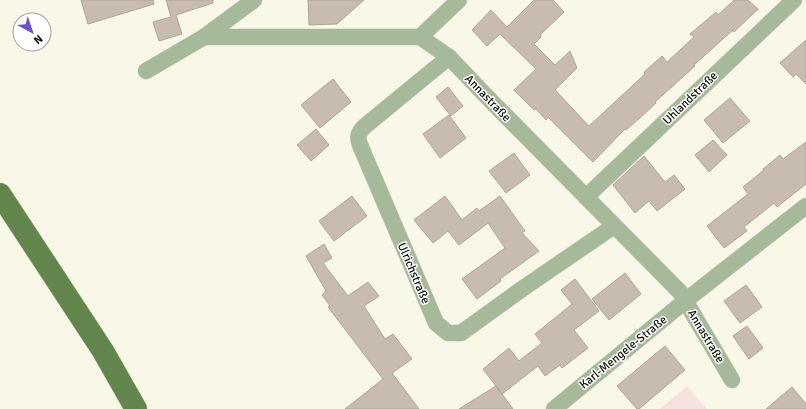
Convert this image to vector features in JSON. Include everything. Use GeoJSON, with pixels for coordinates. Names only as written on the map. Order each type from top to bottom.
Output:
{"type":"FeatureCollection","features":[{"type":"Feature","properties":{"kind":"main road"},"geometry":{"type":"LineString","coordinates":[[0,194],[103,351],[136,409]]}},
{"type":"Feature","properties":{"kind":"street"},"geometry":{"type":"LineString","coordinates":[[146,71],[204,37],[254,0]]}},
{"type":"Feature","properties":{"kind":"street"},"geometry":{"type":"LineString","coordinates":[[204,37],[420,37],[459,0]]}},
{"type":"Feature","properties":{"kind":"street","name":"Uhlandstraße"},"geometry":{"type":"LineString","coordinates":[[586,197],[794,0]]}},
{"type":"Feature","properties":{"kind":"street","name":"Annastraße"},"geometry":{"type":"LineString","coordinates":[[420,37],[449,57],[680,292],[732,380]]}},
{"type":"Feature","properties":{"kind":"street","name":"Ulrichstraße"},"geometry":{"type":"LineString","coordinates":[[449,57],[365,126],[360,131],[358,136],[360,145],[436,323],[448,333],[461,333],[614,226]]}},
{"type":"Feature","properties":{"kind":"street","name":"Karl-Mengele-Straße"},"geometry":{"type":"LineString","coordinates":[[554,409],[685,301],[806,206]]}},
{"type":"Feature","properties":{"kind":"shaded area"},"geometry":{"type":"Polygon","coordinates":[[[687,386],[707,409],[660,409],[687,386]]]}},
{"type":"Feature","properties":{"kind":"building"},"geometry":{"type":"Polygon","coordinates":[[[81,0],[153,0],[154,4],[88,24],[81,0]]]}},
{"type":"Feature","properties":{"kind":"building"},"geometry":{"type":"Polygon","coordinates":[[[166,0],[213,0],[213,3],[176,15],[182,34],[159,41],[153,22],[171,17],[166,0]]]}},
{"type":"Feature","properties":{"kind":"building"},"geometry":{"type":"Polygon","coordinates":[[[308,0],[364,0],[337,24],[309,25],[308,0]]]}},
{"type":"Feature","properties":{"kind":"building"},"geometry":{"type":"Polygon","coordinates":[[[534,0],[553,0],[564,12],[540,35],[541,37],[534,44],[555,65],[570,51],[577,68],[555,90],[589,126],[645,74],[644,72],[662,56],[667,62],[694,37],[690,34],[716,12],[718,15],[734,0],[748,0],[758,9],[734,32],[733,30],[694,65],[695,66],[655,102],[656,103],[641,117],[626,130],[625,129],[593,162],[548,117],[546,120],[514,90],[536,69],[500,34],[487,46],[472,30],[491,10],[507,27],[534,0]]]}},
{"type":"Feature","properties":{"kind":"building"},"geometry":{"type":"Polygon","coordinates":[[[806,40],[806,84],[796,74],[793,77],[780,63],[806,40]]]}},
{"type":"Feature","properties":{"kind":"building"},"geometry":{"type":"Polygon","coordinates":[[[333,79],[351,102],[320,128],[301,105],[333,79]]]}},
{"type":"Feature","properties":{"kind":"building"},"geometry":{"type":"Polygon","coordinates":[[[448,87],[463,106],[451,116],[436,97],[448,87]]]}},
{"type":"Feature","properties":{"kind":"building"},"geometry":{"type":"Polygon","coordinates":[[[730,98],[750,121],[723,143],[704,120],[730,98]]]}},
{"type":"Feature","properties":{"kind":"building"},"geometry":{"type":"Polygon","coordinates":[[[449,115],[466,138],[440,158],[423,134],[449,115]]]}},
{"type":"Feature","properties":{"kind":"building"},"geometry":{"type":"Polygon","coordinates":[[[316,129],[329,145],[311,161],[297,145],[316,129]]]}},
{"type":"Feature","properties":{"kind":"building"},"geometry":{"type":"Polygon","coordinates":[[[713,140],[727,155],[709,172],[695,155],[713,140]]]}},
{"type":"Feature","properties":{"kind":"building"},"geometry":{"type":"Polygon","coordinates":[[[806,142],[806,184],[777,207],[774,203],[744,227],[747,231],[724,248],[707,226],[748,194],[743,187],[764,170],[763,169],[780,155],[783,159],[806,142]]]}},
{"type":"Feature","properties":{"kind":"building"},"geometry":{"type":"Polygon","coordinates":[[[514,153],[530,175],[506,193],[489,171],[514,153]]]}},
{"type":"Feature","properties":{"kind":"building"},"geometry":{"type":"Polygon","coordinates":[[[644,156],[665,182],[674,175],[685,189],[657,211],[649,201],[635,213],[613,185],[644,156]]]}},
{"type":"Feature","properties":{"kind":"building"},"geometry":{"type":"Polygon","coordinates":[[[352,196],[367,216],[334,241],[319,221],[352,196]]]}},
{"type":"Feature","properties":{"kind":"building"},"geometry":{"type":"Polygon","coordinates":[[[445,196],[462,220],[477,208],[479,211],[500,196],[525,231],[522,233],[539,251],[500,279],[501,281],[477,299],[462,279],[505,248],[488,223],[459,245],[448,231],[433,243],[414,220],[445,196]]]}},
{"type":"Feature","properties":{"kind":"building"},"geometry":{"type":"Polygon","coordinates":[[[324,244],[332,258],[323,263],[348,296],[368,282],[379,296],[364,306],[385,339],[393,334],[412,359],[392,373],[419,409],[345,409],[383,379],[328,307],[330,306],[322,295],[326,291],[306,256],[324,244]]]}},
{"type":"Feature","properties":{"kind":"building"},"geometry":{"type":"Polygon","coordinates":[[[625,273],[641,294],[609,320],[592,299],[625,273]]]}},
{"type":"Feature","properties":{"kind":"building"},"geometry":{"type":"Polygon","coordinates":[[[575,279],[599,311],[574,330],[588,348],[562,368],[560,365],[545,376],[538,366],[502,394],[483,369],[509,348],[519,361],[542,343],[535,334],[572,304],[561,290],[575,279]]]}},
{"type":"Feature","properties":{"kind":"building"},"geometry":{"type":"Polygon","coordinates":[[[746,285],[762,307],[740,323],[724,301],[746,285]]]}},
{"type":"Feature","properties":{"kind":"building"},"geometry":{"type":"Polygon","coordinates":[[[747,326],[763,348],[749,359],[733,336],[747,326]]]}},
{"type":"Feature","properties":{"kind":"building"},"geometry":{"type":"Polygon","coordinates":[[[665,346],[685,370],[639,409],[637,409],[617,386],[665,346]]]}},
{"type":"Feature","properties":{"kind":"building"},"geometry":{"type":"Polygon","coordinates":[[[496,386],[513,409],[459,409],[496,386]]]}},
{"type":"Feature","properties":{"kind":"building"},"geometry":{"type":"Polygon","coordinates":[[[792,387],[806,404],[806,409],[766,409],[792,387]]]}}]}
